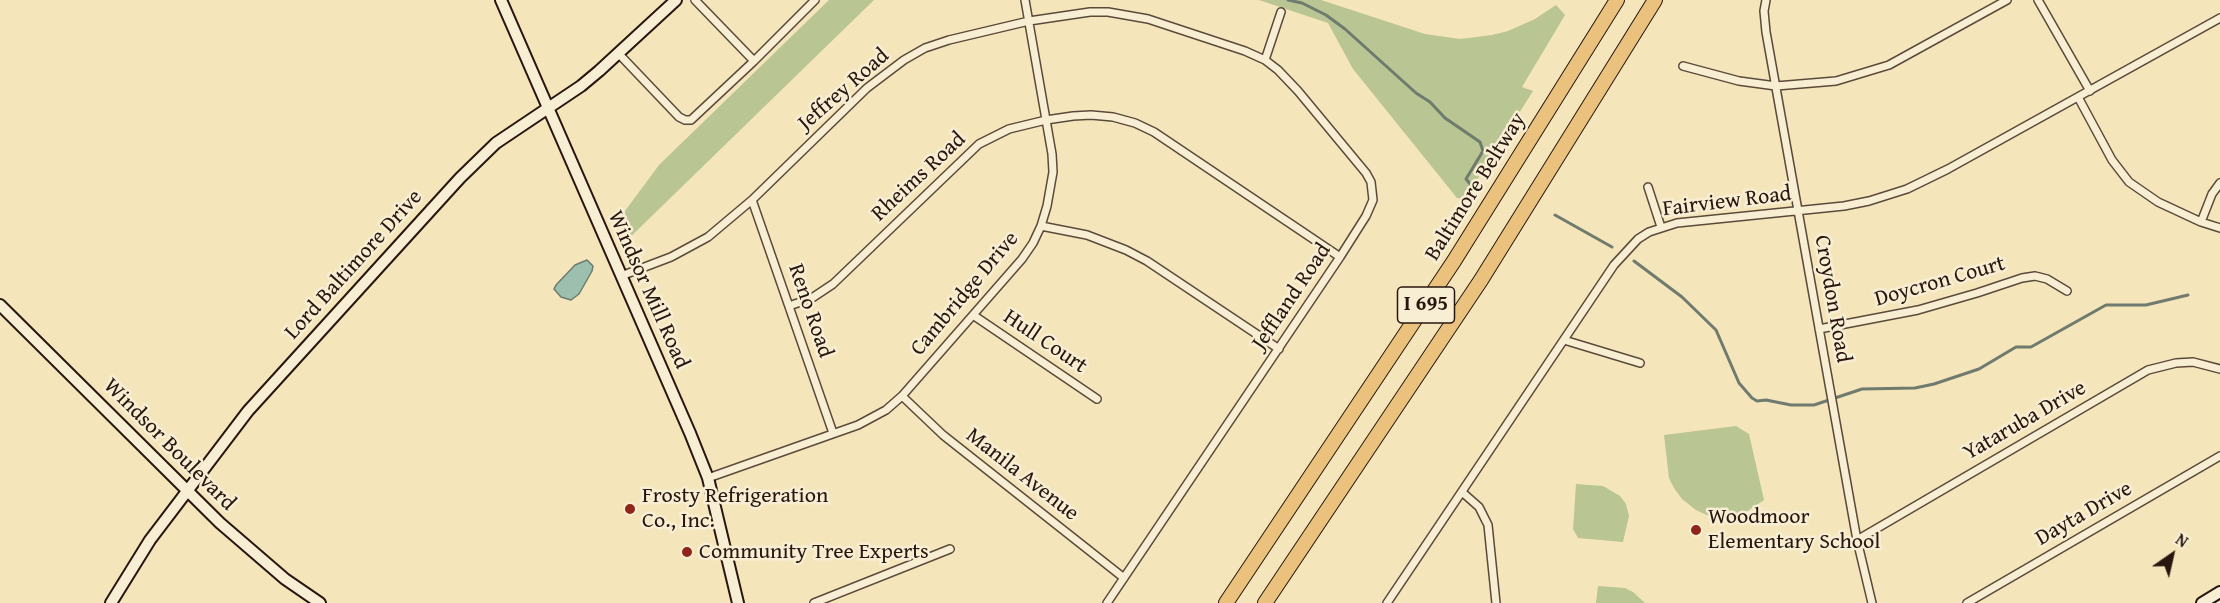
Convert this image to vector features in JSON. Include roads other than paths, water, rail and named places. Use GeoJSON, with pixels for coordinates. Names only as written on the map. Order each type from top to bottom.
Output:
{"type":"FeatureCollection","features":[{"type":"Feature","properties":{"kind":"highway","name":"Baltimore Beltway"},"geometry":{"type":"LineString","coordinates":[[1226,603],[1455,261],[1617,0]]}},
{"type":"Feature","properties":{"kind":"highway","name":"I 695"},"geometry":{"type":"LineString","coordinates":[[1265,603],[1476,290],[1655,0]]}},
{"type":"Feature","properties":{"kind":"main road","name":"Windsor Mill Road"},"geometry":{"type":"LineString","coordinates":[[501,0],[708,478],[738,603]]}},
{"type":"Feature","properties":{"kind":"main road","name":"Lord Baltimore Drive"},"geometry":{"type":"LineString","coordinates":[[111,603],[150,540],[248,411],[467,171],[496,143],[581,86],[676,0]]}},
{"type":"Feature","properties":{"kind":"main road","name":"Windsor Boulevard"},"geometry":{"type":"LineString","coordinates":[[0,305],[249,550],[320,603]]}},
{"type":"Feature","properties":{"kind":"main road"},"geometry":{"type":"LineString","coordinates":[[2202,603],[2220,592]]}},
{"type":"Feature","properties":{"kind":"street"},"geometry":{"type":"LineString","coordinates":[[695,0],[754,61]]}},
{"type":"Feature","properties":{"kind":"street"},"geometry":{"type":"LineString","coordinates":[[618,53],[679,117],[685,120],[696,117],[815,0]]}},
{"type":"Feature","properties":{"kind":"street","name":"Cambridge Drive"},"geometry":{"type":"LineString","coordinates":[[708,478],[874,418],[902,396],[1022,260],[1041,226],[1053,172],[1025,0]]}},
{"type":"Feature","properties":{"kind":"street","name":"Croydon Road"},"geometry":{"type":"LineString","coordinates":[[1766,0],[1764,11],[1766,32],[1857,540],[1872,603]]}},
{"type":"Feature","properties":{"kind":"street"},"geometry":{"type":"LineString","coordinates":[[1683,66],[1739,81],[1776,86],[1836,81],[1871,72],[1909,55],[2007,0]]}},
{"type":"Feature","properties":{"kind":"street"},"geometry":{"type":"LineString","coordinates":[[2038,0],[2090,91]]}},
{"type":"Feature","properties":{"kind":"street","name":"Jeffrey Road"},"geometry":{"type":"LineString","coordinates":[[621,276],[688,249],[726,223],[867,88],[904,60],[925,48],[1029,21],[1090,12],[1126,14],[1245,51],[1264,60]]}},
{"type":"Feature","properties":{"kind":"street"},"geometry":{"type":"LineString","coordinates":[[1264,60],[1281,12]]}},
{"type":"Feature","properties":{"kind":"street","name":"Fairview Road"},"geometry":{"type":"LineString","coordinates":[[1387,603],[1614,265],[1627,249],[1649,231],[1688,221],[1798,211],[1869,201],[1907,189],[1948,169],[2220,18]]}},
{"type":"Feature","properties":{"kind":"street","name":"Jeffland Road"},"geometry":{"type":"LineString","coordinates":[[1107,603],[1279,349],[1370,209],[1374,192],[1371,182],[1298,91],[1278,70],[1264,60]]}},
{"type":"Feature","properties":{"kind":"street"},"geometry":{"type":"LineString","coordinates":[[2078,97],[2112,160],[2129,182],[2158,202],[2201,222],[2220,228]]}},
{"type":"Feature","properties":{"kind":"street","name":"Rheims Road"},"geometry":{"type":"LineString","coordinates":[[789,306],[818,295],[833,284],[979,144],[1009,129],[1046,120],[1091,115],[1113,117],[1135,123],[1154,132],[1340,257]]}},
{"type":"Feature","properties":{"kind":"street"},"geometry":{"type":"LineString","coordinates":[[2201,222],[2212,194],[2220,183]]}},
{"type":"Feature","properties":{"kind":"street"},"geometry":{"type":"LineString","coordinates":[[1648,187],[1661,227]]}},
{"type":"Feature","properties":{"kind":"street","name":"Reno Road"},"geometry":{"type":"LineString","coordinates":[[752,200],[833,433]]}},
{"type":"Feature","properties":{"kind":"street"},"geometry":{"type":"LineString","coordinates":[[1041,226],[1087,235],[1126,250],[1147,261],[1279,349]]}},
{"type":"Feature","properties":{"kind":"street","name":"Doycron Court"},"geometry":{"type":"LineString","coordinates":[[1819,329],[1918,310],[2035,276],[2047,279],[2067,291]]}},
{"type":"Feature","properties":{"kind":"street","name":"Hull Court"},"geometry":{"type":"LineString","coordinates":[[973,315],[1097,399]]}},
{"type":"Feature","properties":{"kind":"street"},"geometry":{"type":"LineString","coordinates":[[1564,340],[1640,363]]}},
{"type":"Feature","properties":{"kind":"street","name":"Yataruba Drive"},"geometry":{"type":"LineString","coordinates":[[1857,540],[2148,370],[2176,363],[2193,362],[2220,369]]}},
{"type":"Feature","properties":{"kind":"street","name":"Manila Avenue"},"geometry":{"type":"LineString","coordinates":[[902,396],[943,435],[1124,578]]}},
{"type":"Feature","properties":{"kind":"street","name":"Dayta Drive"},"geometry":{"type":"LineString","coordinates":[[1967,603],[2220,456]]}},
{"type":"Feature","properties":{"kind":"street"},"geometry":{"type":"LineString","coordinates":[[1462,492],[1479,507],[1488,525],[1496,603]]}},
{"type":"Feature","properties":{"kind":"street"},"geometry":{"type":"LineString","coordinates":[[814,603],[950,549]]}},
{"type":"Feature","properties":{"kind":"waterway"},"geometry":{"type":"LineString","coordinates":[[1288,0],[1302,3],[1326,15],[1345,29],[1416,93],[1430,102],[1445,118],[1480,142],[1483,151],[1466,179],[1473,187]]}},
{"type":"Feature","properties":{"kind":"waterway"},"geometry":{"type":"LineString","coordinates":[[1555,215],[1612,247]]}},
{"type":"Feature","properties":{"kind":"waterway"},"geometry":{"type":"LineString","coordinates":[[1634,261],[1682,297],[1716,330],[1739,383],[1752,398],[1757,401],[1766,400],[1791,405],[1814,405],[1862,389],[1915,388],[1934,384],[1979,369],[2016,347],[2031,347],[2106,305],[2146,305],[2188,295]]}},
{"type":"Feature","properties":{"kind":"place","name":"Frosty Refrigeration Co., Inc."},"geometry":{"type":"Point","coordinates":[630,509]}},
{"type":"Feature","properties":{"kind":"place","name":"Woodmoor Elementary School"},"geometry":{"type":"Point","coordinates":[1696,530]}},
{"type":"Feature","properties":{"kind":"place","name":"Community Tree Experts"},"geometry":{"type":"Point","coordinates":[687,552]}}]}
